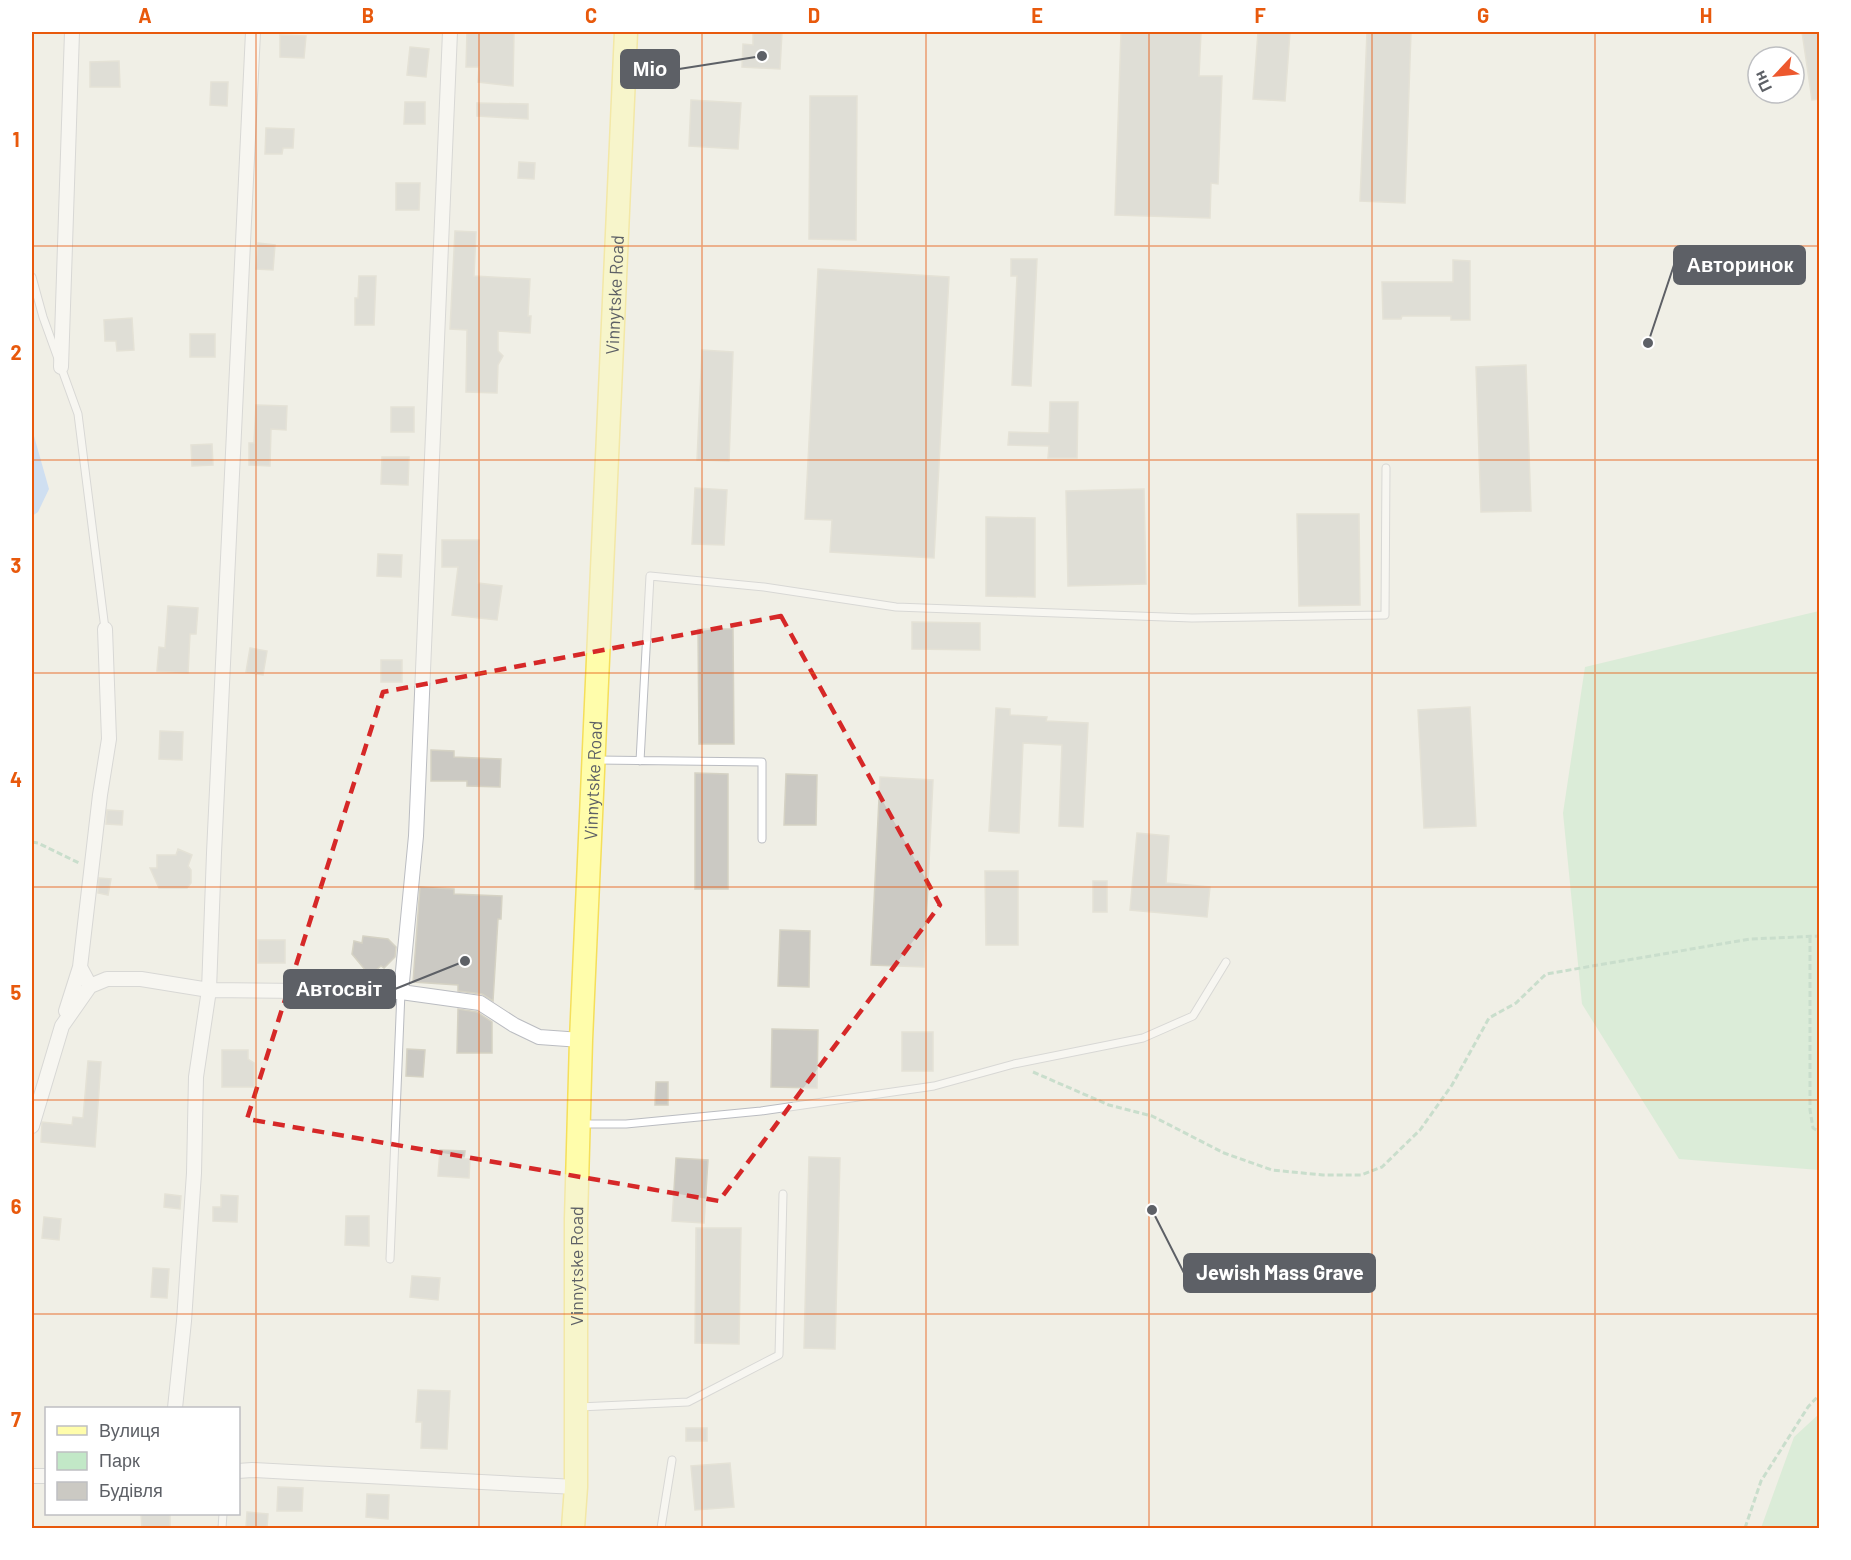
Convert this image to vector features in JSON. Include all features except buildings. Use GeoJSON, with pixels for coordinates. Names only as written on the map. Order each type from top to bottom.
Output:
{"type":"FeatureCollection","features":[{"type":"Feature","properties":{"kind":"main road","name":"Vinnytske Road"},"geometry":{"type":"LineString","coordinates":[[573,1528],[576,1487],[576,1219],[580,1040],[626,32]]}},
{"type":"Feature","properties":{"kind":"street"},"geometry":{"type":"LineString","coordinates":[[61,367],[72,32]]}},
{"type":"Feature","properties":{"kind":"street"},"geometry":{"type":"LineString","coordinates":[[175,1407],[184,1321],[194,1173],[196,1077],[209,990],[253,32]]}},
{"type":"Feature","properties":{"kind":"street"},"geometry":{"type":"LineString","coordinates":[[401,992],[416,836],[450,32]]}},
{"type":"Feature","properties":{"kind":"street"},"geometry":{"type":"LineString","coordinates":[[32,1125],[80,967],[100,795],[109,740],[105,629]]}},
{"type":"Feature","properties":{"kind":"street"},"geometry":{"type":"LineString","coordinates":[[80,967],[90,986]]}},
{"type":"Feature","properties":{"kind":"street"},"geometry":{"type":"LineString","coordinates":[[62,1026],[90,986],[107,979],[141,979],[209,990],[401,992],[480,1003],[513,1025],[539,1037],[580,1040]]}},
{"type":"Feature","properties":{"kind":"street"},"geometry":{"type":"LineString","coordinates":[[240,1471],[576,1487]]}},
{"type":"Feature","properties":{"kind":"lane"},"geometry":{"type":"LineString","coordinates":[[32,277],[43,317],[78,414],[105,629]]}},
{"type":"Feature","properties":{"kind":"lane"},"geometry":{"type":"LineString","coordinates":[[640,761],[650,576],[764,587],[896,607],[1192,618],[1385,615],[1386,468]]}},
{"type":"Feature","properties":{"kind":"lane"},"geometry":{"type":"LineString","coordinates":[[594,760],[762,762],[762,838]]}},
{"type":"Feature","properties":{"kind":"lane"},"geometry":{"type":"LineString","coordinates":[[578,1124],[626,1124],[761,1111],[934,1086],[1014,1064],[1143,1038],[1193,1016],[1226,962]]}},
{"type":"Feature","properties":{"kind":"lane"},"geometry":{"type":"LineString","coordinates":[[390,1259],[401,992]]}},
{"type":"Feature","properties":{"kind":"lane"},"geometry":{"type":"LineString","coordinates":[[576,1407],[688,1402],[779,1355],[783,1194]]}},
{"type":"Feature","properties":{"kind":"lane"},"geometry":{"type":"LineString","coordinates":[[661,1528],[672,1460]]}},
{"type":"Feature","properties":{"kind":"path"},"geometry":{"type":"LineString","coordinates":[[32,842],[91,869]]}},
{"type":"Feature","properties":{"kind":"path"},"geometry":{"type":"LineString","coordinates":[[1810,936],[1810,1110],[1813,1128],[1820,1132]]}},
{"type":"Feature","properties":{"kind":"path"},"geometry":{"type":"LineString","coordinates":[[1014,1064],[1109,1105],[1152,1116],[1224,1153],[1272,1170],[1323,1175],[1361,1175],[1382,1167],[1420,1130],[1452,1085],[1489,1018],[1516,1003],[1546,974],[1750,939],[1820,936]]}},
{"type":"Feature","properties":{"kind":"path"},"geometry":{"type":"LineString","coordinates":[[1744,1528],[1761,1481],[1808,1407],[1820,1395]]}},
{"type":"Feature","properties":{"kind":"highlighted area"},"geometry":{"type":"Polygon","coordinates":[[[781,616],[940,905],[719,1201],[247,1119],[383,692],[781,616]]]}},
{"type":"Feature","properties":{"kind":"green space"},"geometry":{"type":"Polygon","coordinates":[[[1819,611],[1819,1170],[1679,1159],[1582,1004],[1563,813],[1585,667],[1819,611]]]}},
{"type":"Feature","properties":{"kind":"green space"},"geometry":{"type":"Polygon","coordinates":[[[1819,1414],[1819,1528],[1761,1528],[1794,1437],[1819,1414]]]}},
{"type":"Feature","properties":{"kind":"water"},"geometry":{"type":"Polygon","coordinates":[[[32,429],[49,489],[38,512],[32,516],[32,429]]]}},
{"type":"Feature","properties":{"kind":"place","name":"Міо"},"geometry":{"type":"Point","coordinates":[762,56]}},
{"type":"Feature","properties":{"kind":"place","name":"Авторинок"},"geometry":{"type":"Point","coordinates":[1648,343]}},
{"type":"Feature","properties":{"kind":"place","name":"Автосвіт"},"geometry":{"type":"Point","coordinates":[465,961]}},
{"type":"Feature","properties":{"kind":"place","name":"Jewish Mass Grave"},"geometry":{"type":"Point","coordinates":[1152,1210]}}]}
